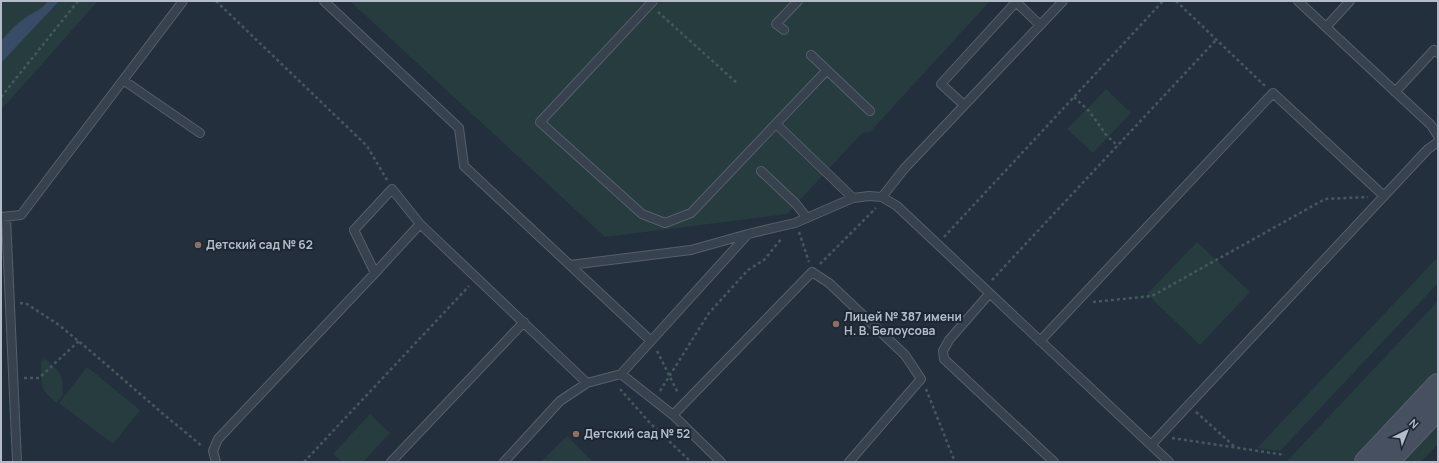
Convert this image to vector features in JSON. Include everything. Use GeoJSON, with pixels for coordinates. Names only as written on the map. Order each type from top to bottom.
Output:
{"type":"FeatureCollection","features":[{"type":"Feature","properties":{"kind":"main road"},"geometry":{"type":"LineString","coordinates":[[1366,462],[1438,385]]}},
{"type":"Feature","properties":{"kind":"main road"},"geometry":{"type":"LineString","coordinates":[[1387,462],[1438,408]]}},
{"type":"Feature","properties":{"kind":"lane"},"geometry":{"type":"LineString","coordinates":[[17,462],[10,303],[3,217],[21,215],[183,1]]}},
{"type":"Feature","properties":{"kind":"lane"},"geometry":{"type":"LineString","coordinates":[[324,1],[459,128],[464,166],[651,341]]}},
{"type":"Feature","properties":{"kind":"lane"},"geometry":{"type":"LineString","coordinates":[[784,30],[776,24],[798,1]]}},
{"type":"Feature","properties":{"kind":"lane"},"geometry":{"type":"LineString","coordinates":[[882,197],[904,169],[1063,1]]}},
{"type":"Feature","properties":{"kind":"lane"},"geometry":{"type":"LineString","coordinates":[[1298,1],[1431,125],[1438,136]]}},
{"type":"Feature","properties":{"kind":"lane"},"geometry":{"type":"LineString","coordinates":[[1326,27],[1350,1]]}},
{"type":"Feature","properties":{"kind":"lane"},"geometry":{"type":"LineString","coordinates":[[964,105],[941,84],[1016,2],[1040,25]]}},
{"type":"Feature","properties":{"kind":"lane"},"geometry":{"type":"LineString","coordinates":[[652,3],[540,122],[642,214],[665,223],[691,213],[827,70]]}},
{"type":"Feature","properties":{"kind":"lane"},"geometry":{"type":"LineString","coordinates":[[1395,92],[1434,50],[1438,53]]}},
{"type":"Feature","properties":{"kind":"lane"},"geometry":{"type":"LineString","coordinates":[[811,55],[870,110]]}},
{"type":"Feature","properties":{"kind":"lane"},"geometry":{"type":"LineString","coordinates":[[124,80],[200,133]]}},
{"type":"Feature","properties":{"kind":"lane"},"geometry":{"type":"LineString","coordinates":[[1040,341],[1272,93],[1384,196]]}},
{"type":"Feature","properties":{"kind":"lane"},"geometry":{"type":"LineString","coordinates":[[776,124],[853,198]]}},
{"type":"Feature","properties":{"kind":"lane"},"geometry":{"type":"LineString","coordinates":[[1152,444],[1428,149],[1438,142]]}},
{"type":"Feature","properties":{"kind":"lane"},"geometry":{"type":"LineString","coordinates":[[761,171],[796,204],[807,218]]}},
{"type":"Feature","properties":{"kind":"lane"},"geometry":{"type":"LineString","coordinates":[[375,273],[354,230],[392,189],[420,224],[587,383]]}},
{"type":"Feature","properties":{"kind":"lane"},"geometry":{"type":"LineString","coordinates":[[570,265],[691,250],[795,223],[853,198],[869,196],[882,197],[897,206],[986,292],[1152,444],[1169,462]]}},
{"type":"Feature","properties":{"kind":"lane"},"geometry":{"type":"LineString","coordinates":[[216,462],[213,451],[218,439],[420,224]]}},
{"type":"Feature","properties":{"kind":"lane"},"geometry":{"type":"LineString","coordinates":[[504,462],[560,401],[587,383],[621,374],[748,234]]}},
{"type":"Feature","properties":{"kind":"lane"},"geometry":{"type":"LineString","coordinates":[[673,416],[812,272],[829,283],[905,355],[922,379],[849,462]]}},
{"type":"Feature","properties":{"kind":"lane"},"geometry":{"type":"LineString","coordinates":[[986,292],[949,340],[943,351],[944,359],[1054,462]]}},
{"type":"Feature","properties":{"kind":"lane"},"geometry":{"type":"LineString","coordinates":[[392,462],[524,322]]}},
{"type":"Feature","properties":{"kind":"lane"},"geometry":{"type":"LineString","coordinates":[[621,374],[673,416],[721,462]]}},
{"type":"Feature","properties":{"kind":"path"},"geometry":{"type":"LineString","coordinates":[[1,97],[78,1]]}},
{"type":"Feature","properties":{"kind":"path"},"geometry":{"type":"LineString","coordinates":[[216,1],[367,146],[392,189]]}},
{"type":"Feature","properties":{"kind":"path"},"geometry":{"type":"LineString","coordinates":[[937,245],[1163,1]]}},
{"type":"Feature","properties":{"kind":"path"},"geometry":{"type":"LineString","coordinates":[[1176,1],[1272,93]]}},
{"type":"Feature","properties":{"kind":"path"},"geometry":{"type":"LineString","coordinates":[[652,3],[738,84]]}},
{"type":"Feature","properties":{"kind":"path"},"geometry":{"type":"LineString","coordinates":[[986,292],[1217,39]]}},
{"type":"Feature","properties":{"kind":"path"},"geometry":{"type":"LineString","coordinates":[[1074,97],[1088,110],[1107,136],[1118,146]]}},
{"type":"Feature","properties":{"kind":"path"},"geometry":{"type":"LineString","coordinates":[[654,400],[709,313],[748,270],[764,260],[795,223],[803,242],[812,272],[874,209],[882,197]]}},
{"type":"Feature","properties":{"kind":"path"},"geometry":{"type":"LineString","coordinates":[[1092,302],[1152,296],[1325,199],[1371,197]]}},
{"type":"Feature","properties":{"kind":"path"},"geometry":{"type":"LineString","coordinates":[[304,462],[477,278]]}},
{"type":"Feature","properties":{"kind":"path"},"geometry":{"type":"LineString","coordinates":[[10,303],[28,304],[59,325],[162,413],[205,448],[213,451]]}},
{"type":"Feature","properties":{"kind":"path"},"geometry":{"type":"LineString","coordinates":[[13,378],[39,378],[79,341]]}},
{"type":"Feature","properties":{"kind":"path"},"geometry":{"type":"LineString","coordinates":[[651,341],[684,404]]}},
{"type":"Feature","properties":{"kind":"path"},"geometry":{"type":"LineString","coordinates":[[608,377],[650,423],[691,462]]}},
{"type":"Feature","properties":{"kind":"path"},"geometry":{"type":"LineString","coordinates":[[923,382],[955,462]]}},
{"type":"Feature","properties":{"kind":"path"},"geometry":{"type":"LineString","coordinates":[[1189,405],[1236,448]]}},
{"type":"Feature","properties":{"kind":"path"},"geometry":{"type":"LineString","coordinates":[[1160,436],[1286,455]]}},
{"type":"Feature","properties":{"kind":"green space"},"geometry":{"type":"Polygon","coordinates":[[[1,1],[98,1],[1,110],[1,1]]]}},
{"type":"Feature","properties":{"kind":"green space"},"geometry":{"type":"Polygon","coordinates":[[[350,1],[990,1],[870,132],[862,133],[787,214],[605,237],[350,1]]]}},
{"type":"Feature","properties":{"kind":"green space"},"geometry":{"type":"Polygon","coordinates":[[[1106,89],[1131,113],[1093,153],[1067,129],[1106,89]]]}},
{"type":"Feature","properties":{"kind":"green space"},"geometry":{"type":"Polygon","coordinates":[[[1197,242],[1250,292],[1200,345],[1147,294],[1197,242]]]}},
{"type":"Feature","properties":{"kind":"green space"},"geometry":{"type":"Polygon","coordinates":[[[1438,257],[1438,283],[1280,451],[1257,448],[1438,257]]]}},
{"type":"Feature","properties":{"kind":"green space"},"geometry":{"type":"Polygon","coordinates":[[[1438,301],[1438,371],[1353,462],[1286,462],[1438,301]]]}},
{"type":"Feature","properties":{"kind":"green space"},"geometry":{"type":"Polygon","coordinates":[[[44,359],[49,361],[59,372],[62,378],[63,395],[57,403],[47,394],[42,386],[41,362],[44,359]]]}},
{"type":"Feature","properties":{"kind":"green space"},"geometry":{"type":"Polygon","coordinates":[[[87,367],[140,410],[113,444],[59,403],[87,367]]]}},
{"type":"Feature","properties":{"kind":"green space"},"geometry":{"type":"Polygon","coordinates":[[[370,414],[390,433],[363,462],[342,462],[333,454],[370,414]]]}},
{"type":"Feature","properties":{"kind":"green space"},"geometry":{"type":"Polygon","coordinates":[[[1438,421],[1438,444],[1421,462],[1399,462],[1438,421]]]}},
{"type":"Feature","properties":{"kind":"green space"},"geometry":{"type":"Polygon","coordinates":[[[567,436],[593,462],[542,461],[567,436]]]}},
{"type":"Feature","properties":{"kind":"water"},"geometry":{"type":"Polygon","coordinates":[[[48,1],[59,1],[1,63],[1,41],[20,22],[41,9],[48,1]]]}},
{"type":"Feature","properties":{"kind":"place","name":"Детский сад № 62"},"geometry":{"type":"Point","coordinates":[198,245]}},
{"type":"Feature","properties":{"kind":"place","name":"Лицей № 387 имени Н. В. Белоусова"},"geometry":{"type":"Point","coordinates":[836,324]}},
{"type":"Feature","properties":{"kind":"place","name":"Детский сад № 52"},"geometry":{"type":"Point","coordinates":[576,434]}}]}
